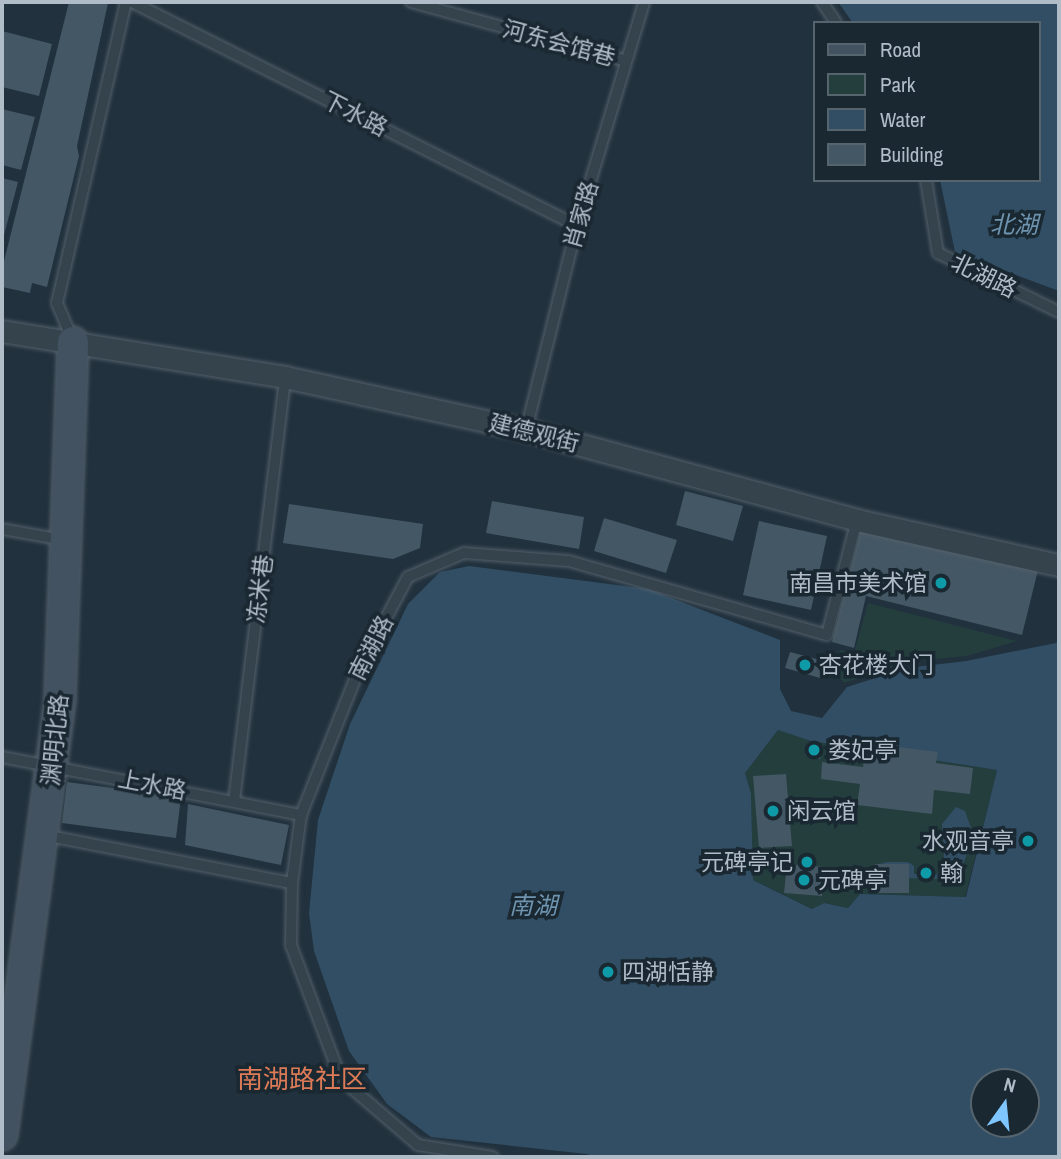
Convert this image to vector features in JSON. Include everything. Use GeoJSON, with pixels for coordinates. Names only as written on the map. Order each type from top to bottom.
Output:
{"type":"FeatureCollection","features":[{"type":"Feature","properties":{"kind":"street","name":"建德观街"},"geometry":{"type":"LineString","coordinates":[[2,331],[285,377],[526,430],[857,520],[1059,565]]}},
{"type":"Feature","properties":{"kind":"street","name":"渊明北路"},"geometry":{"type":"LineString","coordinates":[[2,1135],[44,835],[60,698],[73,342]]}},
{"type":"Feature","properties":{"kind":"lane"},"geometry":{"type":"LineString","coordinates":[[73,342],[57,303],[125,2]]}},
{"type":"Feature","properties":{"kind":"lane","name":"下水路"},"geometry":{"type":"LineString","coordinates":[[132,2],[578,226]]}},
{"type":"Feature","properties":{"kind":"lane","name":"河东会馆巷"},"geometry":{"type":"LineString","coordinates":[[411,2],[626,61]]}},
{"type":"Feature","properties":{"kind":"lane","name":"肖家路"},"geometry":{"type":"LineString","coordinates":[[526,430],[578,226],[644,2]]}},
{"type":"Feature","properties":{"kind":"lane"},"geometry":{"type":"LineString","coordinates":[[822,2],[835,21]]}},
{"type":"Feature","properties":{"kind":"lane","name":"北湖路"},"geometry":{"type":"LineString","coordinates":[[926,182],[938,253],[1059,312]]}},
{"type":"Feature","properties":{"kind":"lane","name":"冻米巷"},"geometry":{"type":"LineString","coordinates":[[234,801],[285,377]]}},
{"type":"Feature","properties":{"kind":"lane","name":"南湖路"},"geometry":{"type":"LineString","coordinates":[[493,1157],[418,1145],[341,1079],[291,945],[292,883],[301,815],[359,669],[408,577],[464,553],[569,561],[827,635],[857,520]]}},
{"type":"Feature","properties":{"kind":"lane"},"geometry":{"type":"LineString","coordinates":[[2,528],[64,540]]}},
{"type":"Feature","properties":{"kind":"lane","name":"上水路"},"geometry":{"type":"LineString","coordinates":[[2,757],[301,815]]}},
{"type":"Feature","properties":{"kind":"lane"},"geometry":{"type":"LineString","coordinates":[[44,835],[292,883]]}},
{"type":"Feature","properties":{"kind":"green space"},"geometry":{"type":"Polygon","coordinates":[[[868,603],[1017,641],[967,656],[913,661],[844,683],[834,671],[840,650],[854,653],[868,603]]]}},
{"type":"Feature","properties":{"kind":"green space"},"geometry":{"type":"Polygon","coordinates":[[[778,730],[812,741],[997,770],[965,897],[860,894],[848,908],[824,903],[813,909],[753,880],[751,793],[745,773],[778,730]]]}},
{"type":"Feature","properties":{"kind":"water","name":"北湖"},"geometry":{"type":"Polygon","coordinates":[[[838,2],[1059,2],[1059,291],[955,252],[940,182],[1040,182],[1040,21],[852,21],[838,2]]]}},
{"type":"Feature","properties":{"kind":"water","name":"南湖"},"geometry":{"type":"Polygon","coordinates":[[[469,566],[648,589],[780,640],[780,689],[791,711],[822,718],[847,687],[907,668],[966,661],[1056,643],[1059,639],[1059,1157],[593,1157],[587,1154],[431,1137],[387,1104],[349,1051],[314,951],[309,913],[318,820],[350,724],[408,604],[440,572],[469,566]],[[778,730],[745,773],[751,793],[753,880],[812,909],[824,903],[848,908],[860,894],[966,897],[997,770],[811,741],[778,730]]]}},
{"type":"Feature","properties":{"kind":"water"},"geometry":{"type":"Polygon","coordinates":[[[956,807],[965,811],[974,836],[960,872],[942,879],[901,878],[881,873],[870,878],[858,878],[866,876],[872,866],[887,862],[908,862],[914,866],[914,874],[935,875],[941,871],[944,858],[942,824],[956,807]]]}},
{"type":"Feature","properties":{"kind":"building"},"geometry":{"type":"Polygon","coordinates":[[[69,2],[108,3],[77,146],[79,156],[47,287],[32,283],[30,293],[2,287],[2,269],[69,2]]]}},
{"type":"Feature","properties":{"kind":"building"},"geometry":{"type":"Polygon","coordinates":[[[2,31],[52,44],[39,96],[2,87],[2,31]]]}},
{"type":"Feature","properties":{"kind":"building"},"geometry":{"type":"Polygon","coordinates":[[[2,109],[35,117],[21,170],[2,165],[2,109]]]}},
{"type":"Feature","properties":{"kind":"building"},"geometry":{"type":"Polygon","coordinates":[[[2,178],[18,182],[4,235],[2,234],[2,178]]]}},
{"type":"Feature","properties":{"kind":"building"},"geometry":{"type":"Polygon","coordinates":[[[685,491],[743,506],[733,541],[676,525],[685,491]]]}},
{"type":"Feature","properties":{"kind":"building"},"geometry":{"type":"Polygon","coordinates":[[[492,501],[584,517],[579,549],[486,533],[492,501]]]}},
{"type":"Feature","properties":{"kind":"building"},"geometry":{"type":"Polygon","coordinates":[[[289,504],[423,524],[420,548],[393,559],[283,543],[289,504]]]}},
{"type":"Feature","properties":{"kind":"building"},"geometry":{"type":"Polygon","coordinates":[[[604,518],[677,540],[666,573],[594,551],[604,518]]]}},
{"type":"Feature","properties":{"kind":"building"},"geometry":{"type":"Polygon","coordinates":[[[759,521],[827,536],[811,610],[743,595],[759,521]]]}},
{"type":"Feature","properties":{"kind":"building","name":"南昌市美术馆"},"geometry":{"type":"Polygon","coordinates":[[[862,525],[1038,570],[1022,635],[866,596],[854,648],[832,642],[862,525]]]}},
{"type":"Feature","properties":{"kind":"building","name":"杏花楼大门"},"geometry":{"type":"Polygon","coordinates":[[[790,652],[824,661],[820,678],[785,668],[790,652]]]}},
{"type":"Feature","properties":{"kind":"building","name":"娄妃亭"},"geometry":{"type":"Polygon","coordinates":[[[808,742],[823,746],[820,759],[805,755],[808,742]]]}},
{"type":"Feature","properties":{"kind":"building"},"geometry":{"type":"Polygon","coordinates":[[[866,743],[938,752],[936,763],[973,768],[970,794],[934,790],[932,814],[857,805],[860,784],[821,779],[822,762],[863,767],[866,743]]]}},
{"type":"Feature","properties":{"kind":"building","name":"闲云馆"},"geometry":{"type":"Polygon","coordinates":[[[786,774],[792,846],[759,848],[753,776],[786,774]]]}},
{"type":"Feature","properties":{"kind":"building"},"geometry":{"type":"Polygon","coordinates":[[[67,782],[181,797],[176,838],[62,823],[67,782]]]}},
{"type":"Feature","properties":{"kind":"building"},"geometry":{"type":"Polygon","coordinates":[[[188,804],[289,825],[281,865],[185,845],[188,804]]]}},
{"type":"Feature","properties":{"kind":"building","name":"元碑亭"},"geometry":{"type":"Polygon","coordinates":[[[787,864],[824,867],[822,896],[784,893],[787,864]]]}},
{"type":"Feature","properties":{"kind":"building"},"geometry":{"type":"Polygon","coordinates":[[[875,864],[909,864],[909,893],[874,893],[875,864]]]}},
{"type":"Feature","properties":{"kind":"place","name":"南昌市美术馆"},"geometry":{"type":"Point","coordinates":[941,583]}},
{"type":"Feature","properties":{"kind":"place","name":"杏花楼大门"},"geometry":{"type":"Point","coordinates":[805,665]}},
{"type":"Feature","properties":{"kind":"place","name":"娄妃亭"},"geometry":{"type":"Point","coordinates":[814,750]}},
{"type":"Feature","properties":{"kind":"place","name":"闲云馆"},"geometry":{"type":"Point","coordinates":[773,811]}},
{"type":"Feature","properties":{"kind":"place","name":"水观音亭"},"geometry":{"type":"Point","coordinates":[1028,841]}},
{"type":"Feature","properties":{"kind":"place","name":"元碑亭记"},"geometry":{"type":"Point","coordinates":[807,862]}},
{"type":"Feature","properties":{"kind":"place","name":"翰"},"geometry":{"type":"Point","coordinates":[926,873]}},
{"type":"Feature","properties":{"kind":"place","name":"元碑亭"},"geometry":{"type":"Point","coordinates":[804,880]}},
{"type":"Feature","properties":{"kind":"place","name":"四湖恬静"},"geometry":{"type":"Point","coordinates":[608,972]}},
{"type":"Feature","properties":{"kind":"district","name":"南湖路社区"},"geometry":{"type":"Point","coordinates":[302,1079]}}]}
